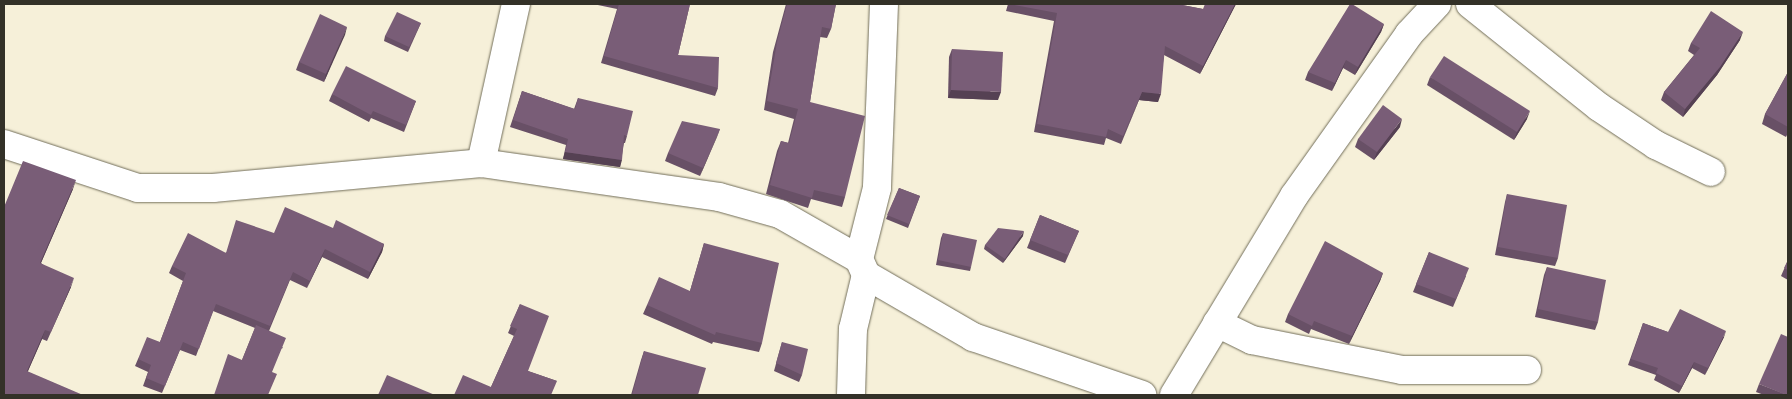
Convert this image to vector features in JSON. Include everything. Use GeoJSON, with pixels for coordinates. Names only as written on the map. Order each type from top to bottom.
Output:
{"type":"FeatureCollection","features":[{"type":"Feature","properties":{"kind":"street"},"geometry":{"type":"LineString","coordinates":[[481,163],[516,4]]}},
{"type":"Feature","properties":{"kind":"street"},"geometry":{"type":"LineString","coordinates":[[851,395],[853,328],[877,188],[884,4]]}},
{"type":"Feature","properties":{"kind":"street"},"geometry":{"type":"LineString","coordinates":[[1174,395],[1294,196],[1409,34],[1437,4]]}},
{"type":"Feature","properties":{"kind":"street"},"geometry":{"type":"LineString","coordinates":[[1470,4],[1599,107],[1656,145],[1711,172]]}},
{"type":"Feature","properties":{"kind":"street"},"geometry":{"type":"LineString","coordinates":[[4,144],[138,188],[213,188],[481,163],[719,197],[780,214],[973,337],[1142,395]]}},
{"type":"Feature","properties":{"kind":"street"},"geometry":{"type":"LineString","coordinates":[[1217,324],[1252,340],[1402,370],[1527,370]]}},
{"type":"Feature","properties":{"kind":"building"},"geometry":{"type":"Polygon","coordinates":[[[619,4],[690,4],[678,55],[719,57],[718,88],[604,56],[619,4]]]}},
{"type":"Feature","properties":{"kind":"building"},"geometry":{"type":"Polygon","coordinates":[[[787,4],[836,4],[831,29],[822,27],[810,102],[865,116],[845,197],[814,190],[812,198],[770,185],[781,141],[789,143],[798,109],[767,101],[777,42],[787,4]]]}},
{"type":"Feature","properties":{"kind":"building"},"geometry":{"type":"Polygon","coordinates":[[[1009,4],[1177,4],[1203,9],[1205,4],[1235,4],[1203,66],[1165,46],[1161,94],[1142,92],[1123,136],[1108,129],[1106,137],[1037,124],[1057,13],[1009,4]]]}},
{"type":"Feature","properties":{"kind":"building"},"geometry":{"type":"Polygon","coordinates":[[[1350,4],[1384,24],[1358,67],[1346,60],[1335,83],[1308,72],[1350,4]]]}},
{"type":"Feature","properties":{"kind":"building"},"geometry":{"type":"Polygon","coordinates":[[[1711,11],[1743,32],[1720,67],[1685,109],[1664,92],[1700,48],[1691,43],[1711,11]]]}},
{"type":"Feature","properties":{"kind":"building"},"geometry":{"type":"Polygon","coordinates":[[[397,12],[421,23],[409,47],[385,36],[397,12]]]}},
{"type":"Feature","properties":{"kind":"building"},"geometry":{"type":"Polygon","coordinates":[[[320,14],[347,27],[326,74],[299,62],[320,14]]]}},
{"type":"Feature","properties":{"kind":"building"},"geometry":{"type":"Polygon","coordinates":[[[952,49],[1003,52],[1001,92],[951,90],[952,49]]]}},
{"type":"Feature","properties":{"kind":"building"},"geometry":{"type":"Polygon","coordinates":[[[1444,56],[1530,111],[1517,132],[1430,77],[1444,56]]]}},
{"type":"Feature","properties":{"kind":"building"},"geometry":{"type":"Polygon","coordinates":[[[346,66],[416,101],[406,125],[373,111],[371,115],[332,94],[346,66]]]}},
{"type":"Feature","properties":{"kind":"building"},"geometry":{"type":"Polygon","coordinates":[[[1788,72],[1788,127],[1765,114],[1788,72]]]}},
{"type":"Feature","properties":{"kind":"building"},"geometry":{"type":"Polygon","coordinates":[[[522,91],[575,109],[578,98],[633,111],[627,136],[624,135],[622,160],[565,152],[568,139],[513,120],[522,91]]]}},
{"type":"Feature","properties":{"kind":"building"},"geometry":{"type":"Polygon","coordinates":[[[1383,105],[1402,119],[1377,152],[1358,139],[1383,105]]]}},
{"type":"Feature","properties":{"kind":"building"},"geometry":{"type":"Polygon","coordinates":[[[682,121],[720,129],[703,168],[668,153],[682,121]]]}},
{"type":"Feature","properties":{"kind":"building"},"geometry":{"type":"Polygon","coordinates":[[[23,161],[76,180],[40,263],[74,278],[51,332],[45,330],[27,371],[83,395],[4,395],[4,207],[23,161]]]}},
{"type":"Feature","properties":{"kind":"building"},"geometry":{"type":"Polygon","coordinates":[[[899,188],[920,196],[909,224],[887,215],[899,188]]]}},
{"type":"Feature","properties":{"kind":"building"},"geometry":{"type":"Polygon","coordinates":[[[1507,194],[1567,205],[1558,258],[1498,247],[1507,194]]]}},
{"type":"Feature","properties":{"kind":"building"},"geometry":{"type":"Polygon","coordinates":[[[285,207],[333,228],[336,220],[384,244],[370,272],[325,249],[310,281],[293,272],[270,326],[216,304],[199,349],[183,342],[165,386],[146,378],[151,365],[138,359],[147,337],[160,342],[186,273],[172,266],[188,233],[226,253],[236,220],[274,233],[285,207]]]}},
{"type":"Feature","properties":{"kind":"building"},"geometry":{"type":"Polygon","coordinates":[[[1040,215],[1079,231],[1068,255],[1030,240],[1040,215]]]}},
{"type":"Feature","properties":{"kind":"building"},"geometry":{"type":"Polygon","coordinates":[[[998,228],[1024,231],[1005,259],[985,245],[998,228]]]}},
{"type":"Feature","properties":{"kind":"building"},"geometry":{"type":"Polygon","coordinates":[[[943,233],[977,240],[971,267],[938,260],[943,233]]]}},
{"type":"Feature","properties":{"kind":"building"},"geometry":{"type":"Polygon","coordinates":[[[1325,241],[1383,273],[1352,336],[1314,321],[1312,326],[1288,314],[1325,241]]]}},
{"type":"Feature","properties":{"kind":"building"},"geometry":{"type":"Polygon","coordinates":[[[704,243],[779,263],[762,343],[716,332],[715,335],[647,305],[659,277],[690,291],[704,243]]]}},
{"type":"Feature","properties":{"kind":"building"},"geometry":{"type":"Polygon","coordinates":[[[1429,252],[1469,268],[1456,299],[1416,284],[1429,252]]]}},
{"type":"Feature","properties":{"kind":"building"},"geometry":{"type":"Polygon","coordinates":[[[1788,260],[1788,270],[1784,268],[1788,260]]]}},
{"type":"Feature","properties":{"kind":"building"},"geometry":{"type":"Polygon","coordinates":[[[1547,267],[1606,280],[1598,322],[1538,309],[1547,267]]]}},
{"type":"Feature","properties":{"kind":"building"},"geometry":{"type":"Polygon","coordinates":[[[520,304],[549,316],[528,371],[557,381],[551,395],[454,395],[463,375],[491,387],[517,329],[510,326],[520,304]]]}},
{"type":"Feature","properties":{"kind":"building"},"geometry":{"type":"Polygon","coordinates":[[[1680,309],[1726,331],[1708,368],[1694,362],[1682,386],[1656,373],[1658,368],[1631,359],[1643,323],[1668,332],[1680,309]]]}},
{"type":"Feature","properties":{"kind":"building"},"geometry":{"type":"Polygon","coordinates":[[[256,325],[286,338],[272,372],[277,374],[268,395],[214,395],[228,354],[242,360],[256,325]]]}},
{"type":"Feature","properties":{"kind":"building"},"geometry":{"type":"Polygon","coordinates":[[[1781,334],[1788,337],[1788,395],[1759,384],[1781,334]]]}},
{"type":"Feature","properties":{"kind":"building"},"geometry":{"type":"Polygon","coordinates":[[[782,342],[808,349],[802,375],[776,363],[782,342]]]}},
{"type":"Feature","properties":{"kind":"building"},"geometry":{"type":"Polygon","coordinates":[[[644,351],[706,368],[698,395],[632,395],[644,351]]]}},
{"type":"Feature","properties":{"kind":"building"},"geometry":{"type":"Polygon","coordinates":[[[387,375],[435,395],[378,395],[387,375]]]}}]}
